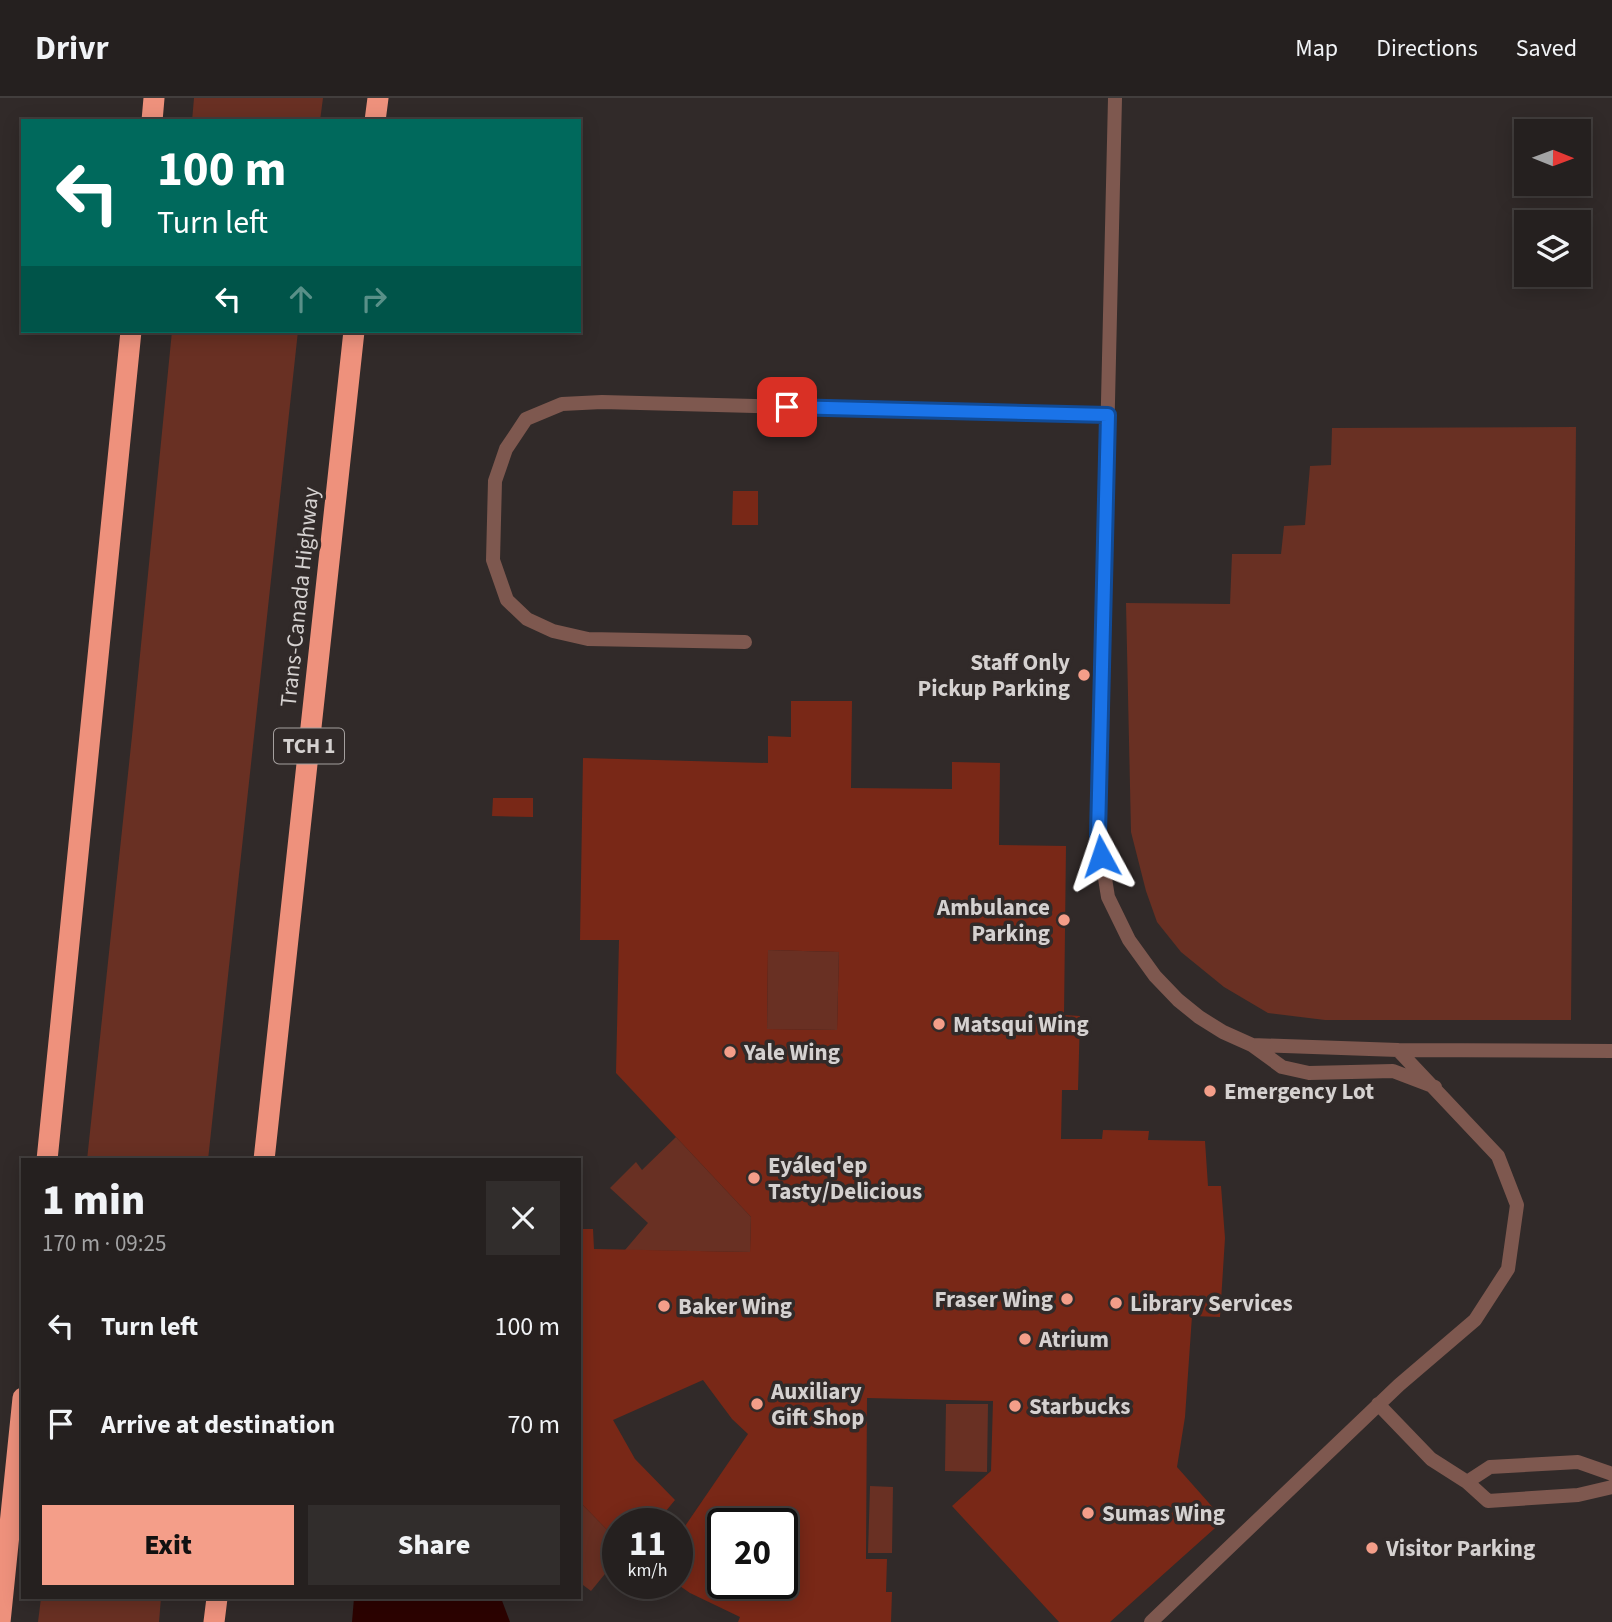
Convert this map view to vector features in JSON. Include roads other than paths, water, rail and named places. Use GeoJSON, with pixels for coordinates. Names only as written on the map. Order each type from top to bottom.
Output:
{"type":"FeatureCollection","features":[{"type":"Feature","properties":{"kind":"highway"},"geometry":{"type":"LineString","coordinates":[[152,119],[154,98]]}},
{"type":"Feature","properties":{"kind":"highway"},"geometry":{"type":"LineString","coordinates":[[375,119],[378,98]]}},
{"type":"Feature","properties":{"kind":"highway"},"geometry":{"type":"LineString","coordinates":[[47,1158],[131,333]]}},
{"type":"Feature","properties":{"kind":"highway","name":"Trans-Canada Highway"},"geometry":{"type":"LineString","coordinates":[[264,1158],[354,333]]}},
{"type":"Feature","properties":{"kind":"highway"},"geometry":{"type":"LineString","coordinates":[[0,1622],[21,1417]]}},
{"type":"Feature","properties":{"kind":"highway"},"geometry":{"type":"LineString","coordinates":[[214,1622],[217,1599]]}},
{"type":"Feature","properties":{"kind":"lane"},"geometry":{"type":"LineString","coordinates":[[1115,98],[1098,835],[1108,897],[1129,940],[1155,976],[1178,1000],[1223,1032],[1252,1045],[1282,1067],[1309,1073],[1393,1071],[1435,1087]]}},
{"type":"Feature","properties":{"kind":"lane"},"geometry":{"type":"LineString","coordinates":[[745,642],[588,639],[553,631],[527,620],[507,600],[493,560],[495,481],[506,449],[526,419],[562,404],[602,402],[1108,415]]}},
{"type":"Feature","properties":{"kind":"lane"},"geometry":{"type":"LineString","coordinates":[[1252,1045],[1398,1050],[1612,1051]]}},
{"type":"Feature","properties":{"kind":"lane"},"geometry":{"type":"LineString","coordinates":[[1150,1622],[1378,1404],[1475,1320],[1508,1269],[1517,1205],[1498,1156],[1398,1050]]}},
{"type":"Feature","properties":{"kind":"lane"},"geometry":{"type":"LineString","coordinates":[[1378,1404],[1431,1460],[1467,1482],[1488,1501],[1578,1495],[1612,1487]]}},
{"type":"Feature","properties":{"kind":"lane"},"geometry":{"type":"LineString","coordinates":[[1467,1482],[1490,1467],[1578,1462],[1612,1474]]}},
{"type":"Feature","properties":{"kind":"place","name":"Staff Only Pickup Parking"},"geometry":{"type":"Point","coordinates":[1084,675]}},
{"type":"Feature","properties":{"kind":"place","name":"Ambulance Parking"},"geometry":{"type":"Point","coordinates":[1064,920]}},
{"type":"Feature","properties":{"kind":"place","name":"Matsqui Wing"},"geometry":{"type":"Point","coordinates":[939,1024]}},
{"type":"Feature","properties":{"kind":"place","name":"Yale Wing"},"geometry":{"type":"Point","coordinates":[730,1052]}},
{"type":"Feature","properties":{"kind":"place","name":"Emergency Lot"},"geometry":{"type":"Point","coordinates":[1210,1091]}},
{"type":"Feature","properties":{"kind":"place","name":"Eyáleq'ep Tasty/Delicious"},"geometry":{"type":"Point","coordinates":[754,1178]}},
{"type":"Feature","properties":{"kind":"place","name":"Fraser Wing"},"geometry":{"type":"Point","coordinates":[1067,1299]}},
{"type":"Feature","properties":{"kind":"place","name":"Library Services"},"geometry":{"type":"Point","coordinates":[1116,1303]}},
{"type":"Feature","properties":{"kind":"place","name":"Baker Wing"},"geometry":{"type":"Point","coordinates":[664,1306]}},
{"type":"Feature","properties":{"kind":"place","name":"Atrium"},"geometry":{"type":"Point","coordinates":[1025,1339]}},
{"type":"Feature","properties":{"kind":"place","name":"Auxiliary Gift Shop"},"geometry":{"type":"Point","coordinates":[757,1404]}},
{"type":"Feature","properties":{"kind":"place","name":"Starbucks"},"geometry":{"type":"Point","coordinates":[1015,1406]}},
{"type":"Feature","properties":{"kind":"place","name":"Sumas Wing"},"geometry":{"type":"Point","coordinates":[1088,1513]}},
{"type":"Feature","properties":{"kind":"place","name":"Visitor Parking"},"geometry":{"type":"Point","coordinates":[1372,1548]}}]}
